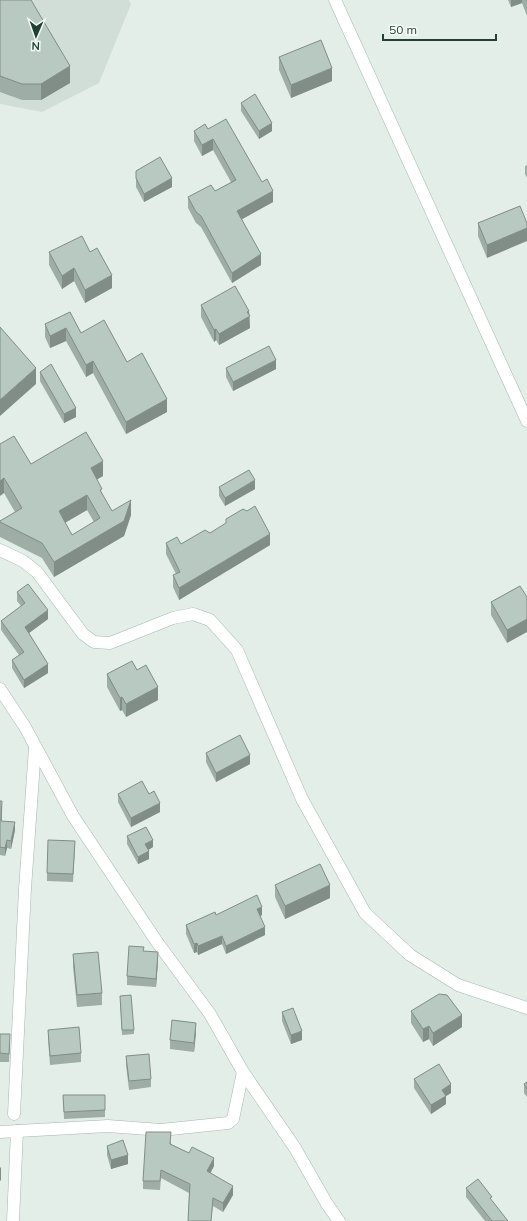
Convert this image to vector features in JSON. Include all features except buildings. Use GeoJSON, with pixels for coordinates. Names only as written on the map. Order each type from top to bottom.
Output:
{"type":"FeatureCollection","features":[{"type":"Feature","properties":{"kind":"street"},"geometry":{"type":"LineString","coordinates":[[335,0],[527,421]]}},
{"type":"Feature","properties":{"kind":"street"},"geometry":{"type":"LineString","coordinates":[[0,550],[23,561],[37,572],[83,634],[94,642],[110,643],[180,617],[193,614],[210,620],[237,650],[302,799],[365,913],[410,955],[458,985],[527,1008]]}},
{"type":"Feature","properties":{"kind":"street"},"geometry":{"type":"LineString","coordinates":[[0,689],[35,746],[77,822],[157,942],[206,1007],[244,1072],[295,1148],[327,1204],[339,1221]]}},
{"type":"Feature","properties":{"kind":"street"},"geometry":{"type":"LineString","coordinates":[[14,1114],[25,889],[35,746]]}},
{"type":"Feature","properties":{"kind":"street"},"geometry":{"type":"LineString","coordinates":[[0,1132],[108,1126],[161,1130],[228,1123],[233,1119],[244,1072]]}},
{"type":"Feature","properties":{"kind":"street"},"geometry":{"type":"LineString","coordinates":[[13,1221],[17,1131]]}},
{"type":"Feature","properties":{"kind":"shaded area"},"geometry":{"type":"Polygon","coordinates":[[[0,0],[129,0],[131,4],[99,83],[42,112],[0,104],[0,0]]]}}]}
